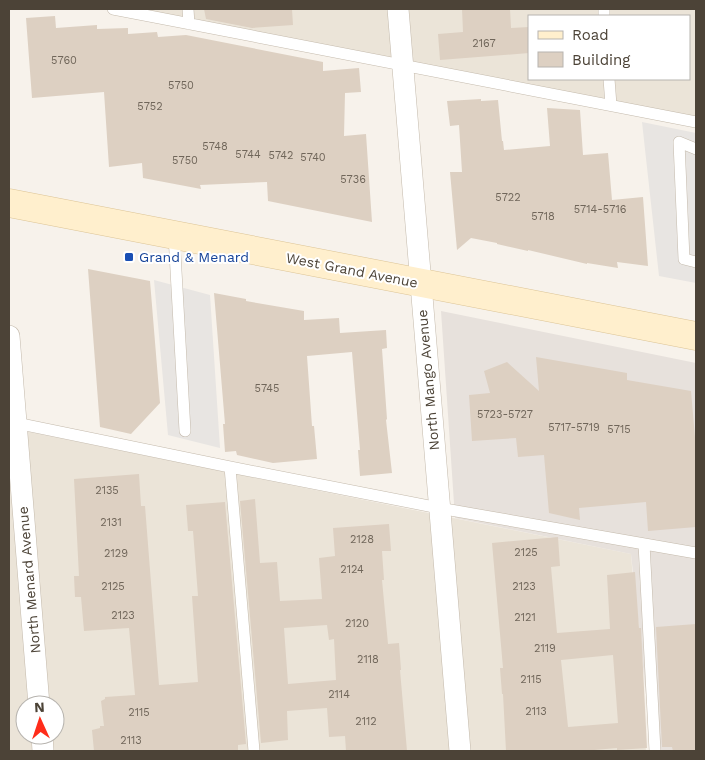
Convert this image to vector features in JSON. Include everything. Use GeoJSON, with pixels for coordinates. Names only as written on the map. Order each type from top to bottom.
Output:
{"type":"FeatureCollection","features":[{"type":"Feature","properties":{"kind":"main road","name":"West Grand Avenue"},"geometry":{"type":"LineString","coordinates":[[9,203],[696,336]]}},
{"type":"Feature","properties":{"kind":"street","name":"North Mango Avenue"},"geometry":{"type":"LineString","coordinates":[[398,9],[460,751]]}},
{"type":"Feature","properties":{"kind":"street","name":"North Menard Avenue"},"geometry":{"type":"LineString","coordinates":[[9,336],[10,371],[38,695]]}},
{"type":"Feature","properties":{"kind":"lane"},"geometry":{"type":"LineString","coordinates":[[113,9],[696,122]]}},
{"type":"Feature","properties":{"kind":"lane"},"geometry":{"type":"LineString","coordinates":[[188,9],[189,24]]}},
{"type":"Feature","properties":{"kind":"lane"},"geometry":{"type":"LineString","coordinates":[[609,80],[611,105]]}},
{"type":"Feature","properties":{"kind":"lane"},"geometry":{"type":"LineString","coordinates":[[696,149],[679,142],[684,259],[696,262]]}},
{"type":"Feature","properties":{"kind":"lane"},"geometry":{"type":"LineString","coordinates":[[174,235],[185,431]]}},
{"type":"Feature","properties":{"kind":"lane"},"geometry":{"type":"LineString","coordinates":[[16,423],[230,468],[696,554]]}},
{"type":"Feature","properties":{"kind":"lane"},"geometry":{"type":"LineString","coordinates":[[230,468],[254,751]]}},
{"type":"Feature","properties":{"kind":"lane"},"geometry":{"type":"LineString","coordinates":[[644,544],[655,751]]}},
{"type":"Feature","properties":{"kind":"shaded area"},"geometry":{"type":"Polygon","coordinates":[[[142,9],[696,9],[696,117],[142,9]]]}},
{"type":"Feature","properties":{"kind":"shaded area"},"geometry":{"type":"Polygon","coordinates":[[[642,122],[696,133],[696,283],[659,276],[642,122]]]}},
{"type":"Feature","properties":{"kind":"shaded area"},"geometry":{"type":"Polygon","coordinates":[[[154,280],[210,295],[220,448],[168,435],[154,280]]]}},
{"type":"Feature","properties":{"kind":"shaded area"},"geometry":{"type":"Polygon","coordinates":[[[441,311],[696,363],[696,751],[652,751],[631,554],[455,518],[441,311]]]}},
{"type":"Feature","properties":{"kind":"shaded area"},"geometry":{"type":"Polygon","coordinates":[[[9,428],[631,554],[646,751],[9,751],[9,428]]]}},
{"type":"Feature","properties":{"kind":"building"},"geometry":{"type":"Polygon","coordinates":[[[204,9],[292,9],[293,25],[252,28],[206,19],[204,9]]]}},
{"type":"Feature","properties":{"kind":"building"},"geometry":{"type":"Polygon","coordinates":[[[462,9],[510,9],[511,28],[528,27],[528,53],[440,60],[438,34],[463,32],[462,9]]]}},
{"type":"Feature","properties":{"kind":"building"},"geometry":{"type":"Polygon","coordinates":[[[55,16],[56,28],[97,25],[97,29],[128,28],[128,34],[157,32],[158,37],[186,35],[323,62],[323,71],[359,68],[361,92],[345,93],[344,136],[366,134],[372,222],[268,201],[267,182],[200,185],[201,189],[143,178],[142,163],[109,167],[104,92],[32,98],[26,18],[55,16]]]}},
{"type":"Feature","properties":{"kind":"building"},"geometry":{"type":"Polygon","coordinates":[[[481,99],[481,101],[498,100],[504,150],[550,146],[547,108],[580,110],[583,155],[608,153],[612,200],[643,197],[648,266],[617,262],[618,268],[587,264],[471,238],[457,250],[450,172],[462,172],[459,125],[450,126],[447,101],[481,99]]]}},
{"type":"Feature","properties":{"kind":"building"},"geometry":{"type":"Polygon","coordinates":[[[88,269],[150,281],[160,403],[131,434],[100,427],[88,269]]]}},
{"type":"Feature","properties":{"kind":"building"},"geometry":{"type":"Polygon","coordinates":[[[214,293],[246,299],[246,301],[304,311],[304,320],[339,318],[340,333],[386,330],[387,348],[382,349],[386,420],[392,473],[360,476],[358,450],[360,450],[352,352],[307,356],[312,426],[314,426],[317,459],[273,463],[237,455],[236,451],[225,452],[223,424],[225,424],[214,293]]]}},
{"type":"Feature","properties":{"kind":"building"},"geometry":{"type":"Polygon","coordinates":[[[536,357],[627,373],[627,380],[691,391],[696,449],[696,527],[648,531],[646,502],[579,508],[580,520],[549,513],[544,455],[518,457],[516,438],[472,441],[469,395],[490,393],[484,371],[507,362],[539,391],[536,357]]]}},
{"type":"Feature","properties":{"kind":"building"},"geometry":{"type":"Polygon","coordinates":[[[139,474],[141,506],[145,506],[159,685],[198,682],[192,596],[198,596],[193,531],[188,531],[186,505],[225,502],[246,744],[238,745],[238,751],[94,751],[92,730],[104,726],[101,701],[105,697],[135,695],[129,628],[84,631],[81,597],[75,597],[74,576],[79,576],[74,479],[139,474]]]}},
{"type":"Feature","properties":{"kind":"building"},"geometry":{"type":"Polygon","coordinates":[[[255,499],[260,563],[277,562],[280,601],[322,599],[319,558],[335,556],[333,528],[389,524],[391,551],[382,551],[384,580],[382,580],[388,644],[399,643],[407,751],[346,751],[345,736],[329,737],[327,708],[287,711],[288,740],[261,743],[240,501],[255,499]],[[327,625],[284,628],[288,684],[336,680],[334,639],[329,640],[327,625]]]}},
{"type":"Feature","properties":{"kind":"building"},"geometry":{"type":"Polygon","coordinates":[[[558,537],[560,566],[551,567],[557,633],[610,629],[607,575],[635,572],[639,628],[641,628],[647,748],[583,751],[506,751],[500,668],[503,668],[492,543],[558,537]],[[613,655],[561,660],[568,727],[618,723],[613,655]]]}},
{"type":"Feature","properties":{"kind":"building"},"geometry":{"type":"Polygon","coordinates":[[[696,624],[696,751],[673,751],[672,747],[662,747],[656,627],[696,624]]]}},
{"type":"Feature","properties":{"kind":"place","name":"Grand & Menard"},"geometry":{"type":"Point","coordinates":[129,257]}}]}
